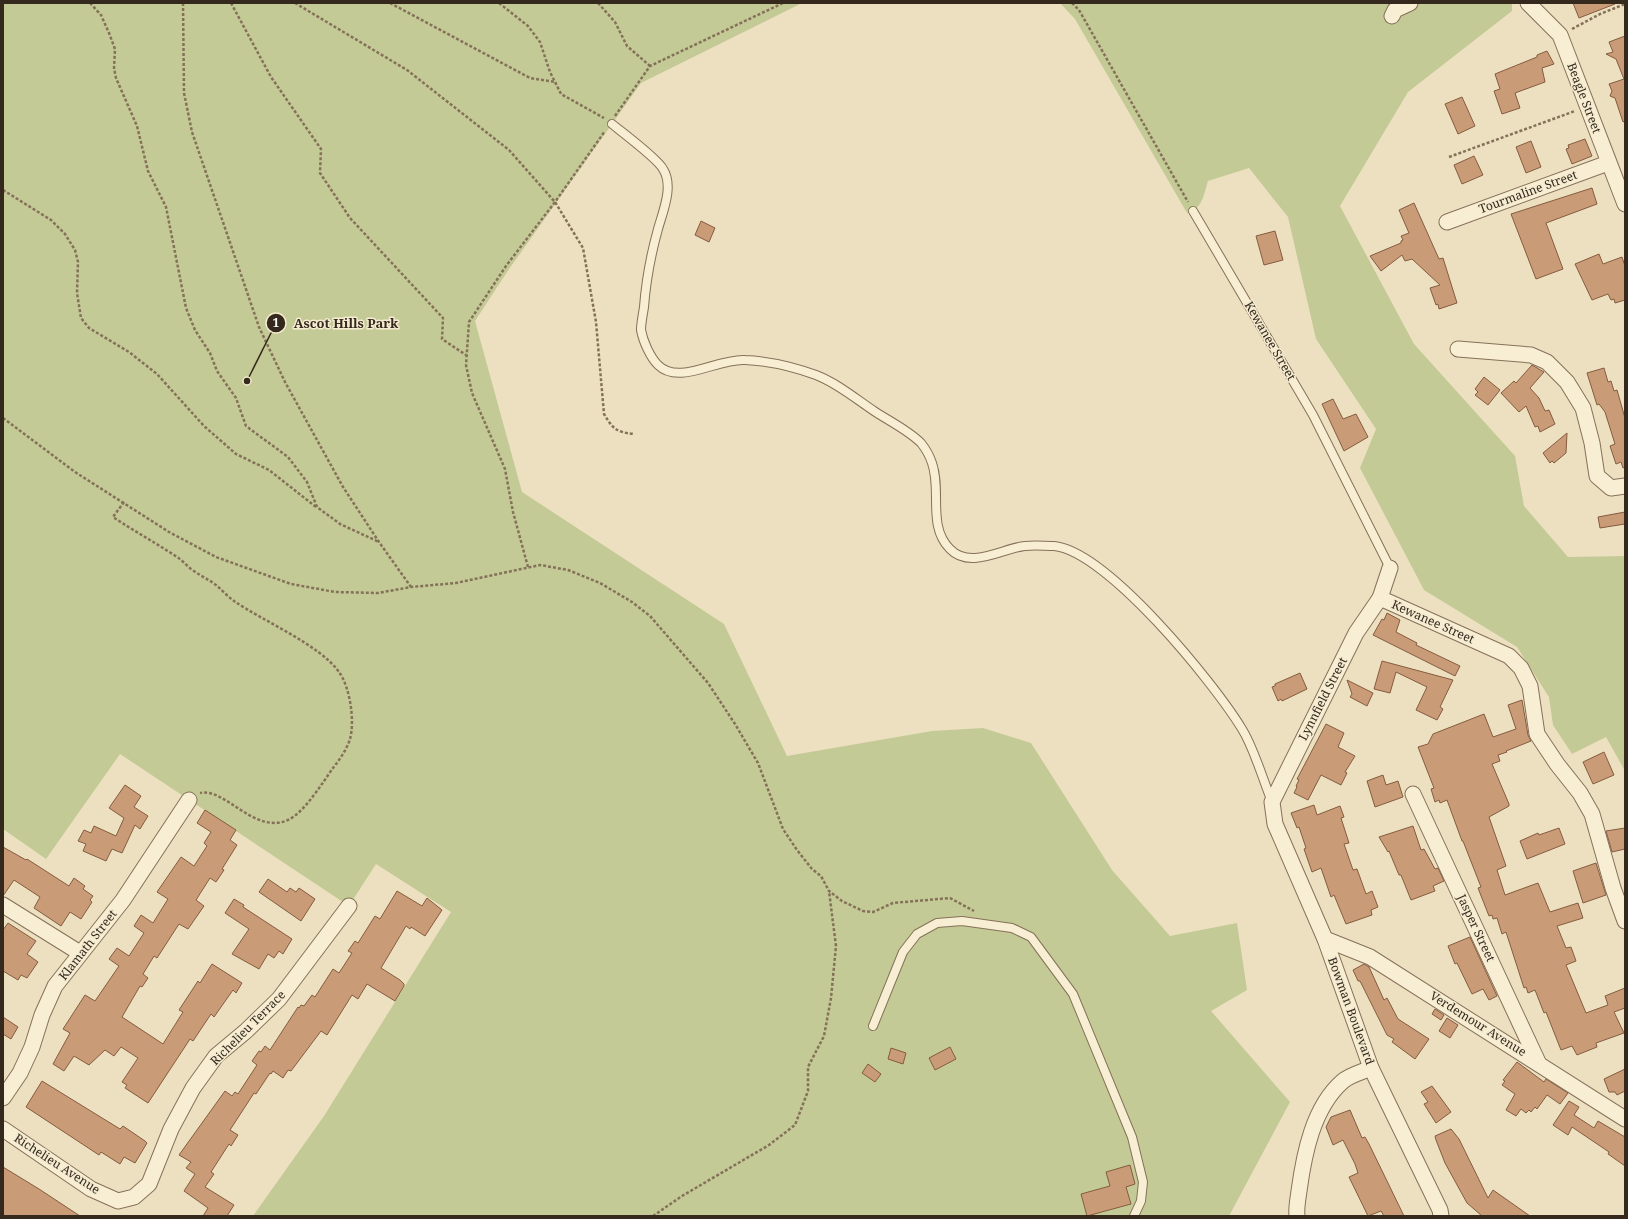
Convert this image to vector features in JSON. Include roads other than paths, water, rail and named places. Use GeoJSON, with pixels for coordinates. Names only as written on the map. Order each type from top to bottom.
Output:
{"type":"FeatureCollection","features":[{"type":"Feature","properties":{"kind":"street"},"geometry":{"type":"LineString","coordinates":[[1392,16],[1395,10],[1410,3]]}},
{"type":"Feature","properties":{"kind":"street","name":"Beagle Street"},"geometry":{"type":"LineString","coordinates":[[1528,3],[1560,36],[1625,204]]}},
{"type":"Feature","properties":{"kind":"street","name":"Tourmaline Street"},"geometry":{"type":"LineString","coordinates":[[1447,222],[1608,163]]}},
{"type":"Feature","properties":{"kind":"street"},"geometry":{"type":"LineString","coordinates":[[1458,349],[1531,355],[1547,362],[1567,382],[1583,408],[1592,443],[1597,476],[1611,488],[1625,486]]}},
{"type":"Feature","properties":{"kind":"street","name":"Kewanee Street"},"geometry":{"type":"LineString","coordinates":[[1390,568],[1380,598],[1509,656],[1521,668],[1530,686],[1537,734],[1557,764],[1580,792],[1592,814],[1613,888],[1625,921]]}},
{"type":"Feature","properties":{"kind":"street","name":"Lynnfield Street"},"geometry":{"type":"LineString","coordinates":[[1272,802],[1349,647],[1380,598]]}},
{"type":"Feature","properties":{"kind":"street","name":"Jasper Street"},"geometry":{"type":"LineString","coordinates":[[1413,794],[1538,1062]]}},
{"type":"Feature","properties":{"kind":"street","name":"Klamath Street"},"geometry":{"type":"LineString","coordinates":[[3,1098],[20,1073],[32,1047],[42,1015],[55,986],[123,900],[189,800]]}},
{"type":"Feature","properties":{"kind":"street","name":"Bowman Boulevard"},"geometry":{"type":"LineString","coordinates":[[1272,802],[1276,824],[1325,939],[1371,1068],[1444,1214]]}},
{"type":"Feature","properties":{"kind":"street"},"geometry":{"type":"LineString","coordinates":[[3,905],[80,953]]}},
{"type":"Feature","properties":{"kind":"street","name":"Richelieu Terrace"},"geometry":{"type":"LineString","coordinates":[[134,1197],[149,1184],[171,1129],[193,1088],[212,1063],[279,999],[349,906]]}},
{"type":"Feature","properties":{"kind":"street","name":"Verdemour Avenue"},"geometry":{"type":"LineString","coordinates":[[1325,939],[1370,956],[1625,1119]]}},
{"type":"Feature","properties":{"kind":"street"},"geometry":{"type":"LineString","coordinates":[[1296,1216],[1307,1144],[1319,1115],[1332,1092],[1344,1080],[1371,1068]]}},
{"type":"Feature","properties":{"kind":"street","name":"Richelieu Avenue"},"geometry":{"type":"LineString","coordinates":[[3,1129],[91,1189],[118,1201],[134,1197]]}},
{"type":"Feature","properties":{"kind":"lane"},"geometry":{"type":"LineString","coordinates":[[612,123],[663,168],[668,181],[667,199],[657,233],[646,288],[641,327],[648,350],[659,366],[674,373],[689,373],[713,364],[741,359],[771,362],[824,378],[905,431],[922,444],[932,462],[937,487],[936,516],[940,537],[952,552],[968,558],[987,556],[1024,546],[1057,546],[1083,557],[1108,575],[1140,605],[1191,660],[1243,731],[1272,802]]}},
{"type":"Feature","properties":{"kind":"lane","name":"Kewanee Street"},"geometry":{"type":"LineString","coordinates":[[1193,212],[1313,415],[1390,568]]}},
{"type":"Feature","properties":{"kind":"lane"},"geometry":{"type":"LineString","coordinates":[[873,1026],[903,952],[918,934],[924,930],[937,923],[962,921],[1012,928],[1031,937],[1073,994],[1132,1137],[1143,1182],[1141,1201],[1134,1216]]}},
{"type":"Feature","properties":{"kind":"place","name":"Ascot Hills Park"},"geometry":{"type":"Point","coordinates":[247,381]}}]}
